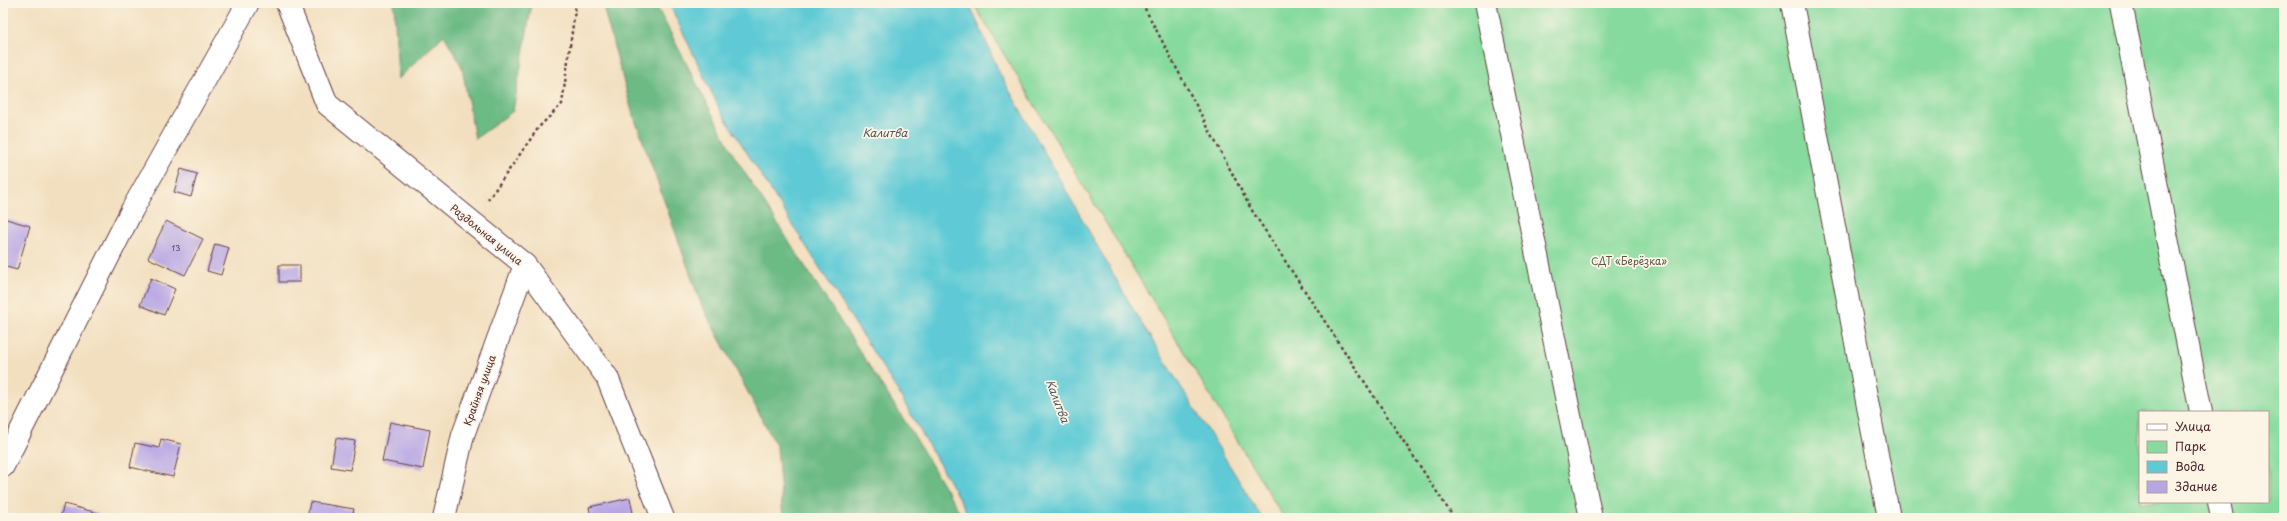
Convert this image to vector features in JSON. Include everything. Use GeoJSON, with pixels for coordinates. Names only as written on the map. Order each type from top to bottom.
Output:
{"type":"FeatureCollection","features":[{"type":"Feature","properties":{"kind":"street"},"geometry":{"type":"LineString","coordinates":[[3,466],[132,210],[248,3]]}},
{"type":"Feature","properties":{"kind":"street","name":"Раздольная улица"},"geometry":{"type":"LineString","coordinates":[[287,3],[327,104],[525,265],[607,377],[663,518]]}},
{"type":"Feature","properties":{"kind":"street"},"geometry":{"type":"LineString","coordinates":[[1485,3],[1591,518]]}},
{"type":"Feature","properties":{"kind":"street"},"geometry":{"type":"LineString","coordinates":[[1792,3],[1889,518]]}},
{"type":"Feature","properties":{"kind":"street"},"geometry":{"type":"LineString","coordinates":[[2121,3],[2201,411]]}},
{"type":"Feature","properties":{"kind":"street","name":"Крайняя улица"},"geometry":{"type":"LineString","coordinates":[[444,518],[463,435],[525,265]]}},
{"type":"Feature","properties":{"kind":"street"},"geometry":{"type":"LineString","coordinates":[[2219,503],[2222,518]]}},
{"type":"Feature","properties":{"kind":"path"},"geometry":{"type":"LineString","coordinates":[[476,226],[491,194],[539,127],[562,104],[576,3]]}},
{"type":"Feature","properties":{"kind":"path"},"geometry":{"type":"LineString","coordinates":[[1142,3],[1251,209],[1454,518]]}},
{"type":"Feature","properties":{"kind":"green space"},"geometry":{"type":"Polygon","coordinates":[[[394,3],[532,3],[513,111],[475,139],[462,67],[444,35],[398,79],[394,3]]]}},
{"type":"Feature","properties":{"kind":"green space"},"geometry":{"type":"Polygon","coordinates":[[[602,3],[655,3],[734,156],[913,434],[963,518],[783,518],[777,447],[701,304],[631,108],[602,3]]]}},
{"type":"Feature","properties":{"kind":"green space","name":"СДТ «Берёзка»"},"geometry":{"type":"Polygon","coordinates":[[[973,3],[2284,3],[2284,518],[1284,518],[973,3]]]}},
{"type":"Feature","properties":{"kind":"water","name":"Калитва"},"geometry":{"type":"Polygon","coordinates":[[[669,3],[969,3],[1000,74],[1134,311],[1262,518],[970,518],[897,390],[720,110],[669,3]]]}},
{"type":"Feature","properties":{"kind":"building"},"geometry":{"type":"Polygon","coordinates":[[[181,169],[197,174],[191,197],[174,192],[181,169]]]}},
{"type":"Feature","properties":{"kind":"building"},"geometry":{"type":"Polygon","coordinates":[[[3,218],[30,226],[17,270],[3,266],[3,218]]]}},
{"type":"Feature","properties":{"kind":"building"},"geometry":{"type":"Polygon","coordinates":[[[166,221],[203,239],[185,275],[148,258],[166,221]]]}},
{"type":"Feature","properties":{"kind":"building"},"geometry":{"type":"Polygon","coordinates":[[[215,244],[229,248],[221,275],[207,271],[215,244]]]}},
{"type":"Feature","properties":{"kind":"building"},"geometry":{"type":"Polygon","coordinates":[[[279,265],[300,265],[300,282],[279,282],[279,265]]]}},
{"type":"Feature","properties":{"kind":"building"},"geometry":{"type":"Polygon","coordinates":[[[151,278],[175,289],[164,315],[140,305],[151,278]]]}},
{"type":"Feature","properties":{"kind":"building"},"geometry":{"type":"Polygon","coordinates":[[[390,422],[430,430],[423,469],[382,461],[390,422]]]}},
{"type":"Feature","properties":{"kind":"building"},"geometry":{"type":"Polygon","coordinates":[[[336,438],[355,441],[350,470],[331,467],[336,438]]]}},
{"type":"Feature","properties":{"kind":"building"},"geometry":{"type":"Polygon","coordinates":[[[161,439],[181,444],[173,477],[130,467],[135,443],[159,448],[161,439]]]}},
{"type":"Feature","properties":{"kind":"building"},"geometry":{"type":"Polygon","coordinates":[[[630,498],[634,518],[591,518],[589,507],[630,498]]]}},
{"type":"Feature","properties":{"kind":"building"},"geometry":{"type":"Polygon","coordinates":[[[310,502],[354,509],[352,518],[307,518],[310,502]]]}},
{"type":"Feature","properties":{"kind":"building"},"geometry":{"type":"Polygon","coordinates":[[[64,504],[98,513],[96,518],[60,518],[64,504]]]}}]}
